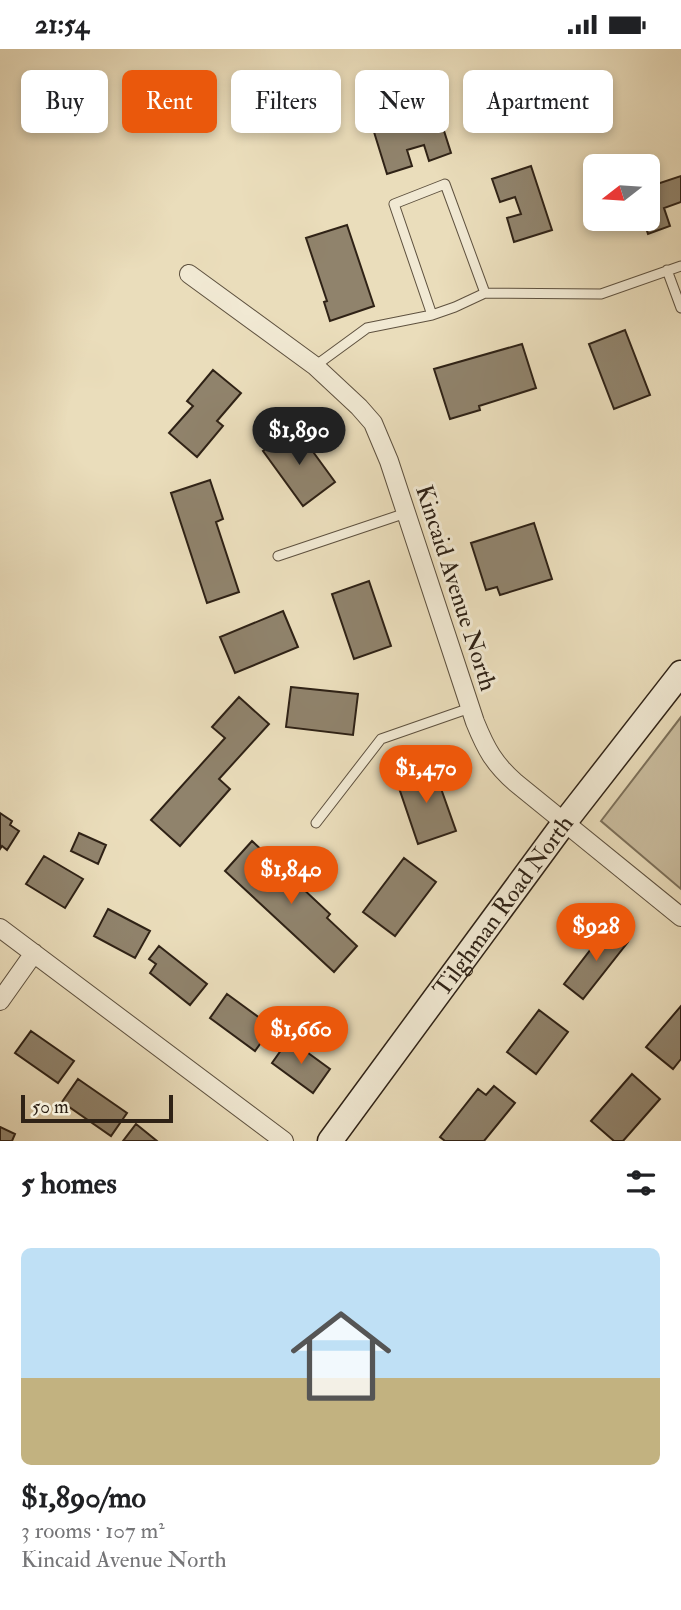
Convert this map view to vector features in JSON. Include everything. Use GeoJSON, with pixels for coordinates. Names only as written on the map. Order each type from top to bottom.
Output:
{"type":"FeatureCollection","features":[{"type":"Feature","properties":{"kind":"street","name":"Kincaid Avenue North"},"geometry":{"type":"LineString","coordinates":[[189,274],[314,366],[373,423],[389,461],[487,752],[498,767],[681,917]]}},
{"type":"Feature","properties":{"kind":"street","name":"Tilghman Road North"},"geometry":{"type":"LineString","coordinates":[[330,1141],[564,823],[681,673]]}},
{"type":"Feature","properties":{"kind":"street"},"geometry":{"type":"LineString","coordinates":[[0,928],[284,1141]]}},
{"type":"Feature","properties":{"kind":"street"},"geometry":{"type":"LineString","coordinates":[[0,1002],[34,953]]}},
{"type":"Feature","properties":{"kind":"lane"},"geometry":{"type":"LineString","coordinates":[[432,315],[394,204],[445,184],[485,293]]}},
{"type":"Feature","properties":{"kind":"lane"},"geometry":{"type":"LineString","coordinates":[[314,366],[367,328],[432,315],[485,293],[601,294],[681,266]]}},
{"type":"Feature","properties":{"kind":"lane"},"geometry":{"type":"LineString","coordinates":[[667,270],[681,308]]}},
{"type":"Feature","properties":{"kind":"lane"},"geometry":{"type":"LineString","coordinates":[[278,556],[406,513]]}},
{"type":"Feature","properties":{"kind":"lane"},"geometry":{"type":"LineString","coordinates":[[316,823],[381,739],[470,708]]}},
{"type":"Feature","properties":{"kind":"shaded area"},"geometry":{"type":"Polygon","coordinates":[[[681,717],[681,889],[601,821],[681,717]]]}},
{"type":"Feature","properties":{"kind":"building"},"geometry":{"type":"Polygon","coordinates":[[[374,133],[445,133],[451,153],[429,161],[424,145],[407,150],[412,166],[387,174],[374,133]]]}},
{"type":"Feature","properties":{"kind":"building"},"geometry":{"type":"Polygon","coordinates":[[[531,166],[552,230],[514,242],[507,218],[521,214],[515,197],[500,202],[492,179],[531,166]]]}},
{"type":"Feature","properties":{"kind":"building"},"geometry":{"type":"Polygon","coordinates":[[[681,176],[681,202],[664,208],[670,226],[660,230],[660,183],[681,176]]]}},
{"type":"Feature","properties":{"kind":"building"},"geometry":{"type":"Polygon","coordinates":[[[347,225],[374,306],[330,321],[324,302],[327,301],[306,238],[347,225]]]}},
{"type":"Feature","properties":{"kind":"building"},"geometry":{"type":"Polygon","coordinates":[[[625,330],[650,395],[614,409],[589,344],[625,330]]]}},
{"type":"Feature","properties":{"kind":"building"},"geometry":{"type":"Polygon","coordinates":[[[522,344],[536,388],[479,406],[480,410],[450,419],[434,369],[522,344]]]}},
{"type":"Feature","properties":{"kind":"building"},"geometry":{"type":"Polygon","coordinates":[[[213,370],[241,393],[217,421],[223,426],[197,457],[169,433],[193,406],[187,401],[213,370]]]}},
{"type":"Feature","properties":{"kind":"building"},"geometry":{"type":"Polygon","coordinates":[[[295,427],[335,482],[303,506],[263,451],[295,427]]]}},
{"type":"Feature","properties":{"kind":"building"},"geometry":{"type":"Polygon","coordinates":[[[210,480],[223,519],[216,522],[239,592],[207,603],[171,493],[210,480]]]}},
{"type":"Feature","properties":{"kind":"building"},"geometry":{"type":"Polygon","coordinates":[[[534,523],[552,579],[500,595],[497,587],[486,590],[471,543],[534,523]]]}},
{"type":"Feature","properties":{"kind":"building"},"geometry":{"type":"Polygon","coordinates":[[[369,581],[391,646],[354,659],[332,594],[369,581]]]}},
{"type":"Feature","properties":{"kind":"building"},"geometry":{"type":"Polygon","coordinates":[[[283,611],[298,647],[235,673],[220,637],[283,611]]]}},
{"type":"Feature","properties":{"kind":"building"},"geometry":{"type":"Polygon","coordinates":[[[291,687],[358,694],[353,735],[286,727],[291,687]]]}},
{"type":"Feature","properties":{"kind":"building"},"geometry":{"type":"Polygon","coordinates":[[[239,697],[269,724],[219,779],[230,789],[180,846],[151,820],[225,738],[212,727],[239,697]]]}},
{"type":"Feature","properties":{"kind":"building"},"geometry":{"type":"Polygon","coordinates":[[[433,766],[456,831],[418,844],[396,779],[433,766]]]}},
{"type":"Feature","properties":{"kind":"building"},"geometry":{"type":"Polygon","coordinates":[[[0,813],[12,821],[10,825],[19,831],[7,850],[2,846],[0,849],[0,813]]]}},
{"type":"Feature","properties":{"kind":"building"},"geometry":{"type":"Polygon","coordinates":[[[79,833],[106,845],[98,864],[71,851],[79,833]]]}},
{"type":"Feature","properties":{"kind":"building"},"geometry":{"type":"Polygon","coordinates":[[[252,841],[330,914],[327,918],[357,946],[334,972],[225,871],[252,841]]]}},
{"type":"Feature","properties":{"kind":"building"},"geometry":{"type":"Polygon","coordinates":[[[44,856],[83,879],[65,908],[26,884],[44,856]]]}},
{"type":"Feature","properties":{"kind":"building"},"geometry":{"type":"Polygon","coordinates":[[[404,858],[436,882],[395,936],[363,912],[404,858]]]}},
{"type":"Feature","properties":{"kind":"building"},"geometry":{"type":"Polygon","coordinates":[[[108,909],[150,931],[135,958],[94,936],[108,909]]]}},
{"type":"Feature","properties":{"kind":"building"},"geometry":{"type":"Polygon","coordinates":[[[608,927],[628,942],[583,999],[564,984],[608,927]]]}},
{"type":"Feature","properties":{"kind":"building"},"geometry":{"type":"Polygon","coordinates":[[[159,946],[207,984],[190,1005],[150,973],[156,964],[149,959],[159,946]]]}},
{"type":"Feature","properties":{"kind":"building"},"geometry":{"type":"Polygon","coordinates":[[[227,994],[272,1027],[255,1051],[210,1018],[227,994]]]}},
{"type":"Feature","properties":{"kind":"building"},"geometry":{"type":"Polygon","coordinates":[[[681,1006],[681,1059],[673,1069],[646,1047],[681,1006]]]}},
{"type":"Feature","properties":{"kind":"building"},"geometry":{"type":"Polygon","coordinates":[[[539,1010],[568,1032],[536,1074],[507,1052],[539,1010]]]}},
{"type":"Feature","properties":{"kind":"building"},"geometry":{"type":"Polygon","coordinates":[[[31,1031],[74,1061],[58,1083],[15,1053],[31,1031]]]}},
{"type":"Feature","properties":{"kind":"building"},"geometry":{"type":"Polygon","coordinates":[[[289,1039],[330,1069],[313,1093],[272,1063],[289,1039]]]}},
{"type":"Feature","properties":{"kind":"building"},"geometry":{"type":"Polygon","coordinates":[[[632,1074],[660,1099],[623,1141],[614,1141],[591,1121],[632,1074]]]}},
{"type":"Feature","properties":{"kind":"building"},"geometry":{"type":"Polygon","coordinates":[[[78,1079],[127,1113],[111,1136],[62,1102],[78,1079]]]}},
{"type":"Feature","properties":{"kind":"building"},"geometry":{"type":"Polygon","coordinates":[[[494,1086],[515,1103],[484,1141],[445,1141],[440,1137],[478,1089],[486,1095],[494,1086]]]}},
{"type":"Feature","properties":{"kind":"building"},"geometry":{"type":"Polygon","coordinates":[[[136,1124],[157,1141],[123,1141],[136,1124]]]}},
{"type":"Feature","properties":{"kind":"building"},"geometry":{"type":"Polygon","coordinates":[[[0,1127],[15,1134],[12,1141],[0,1141],[0,1127]]]}}]}
